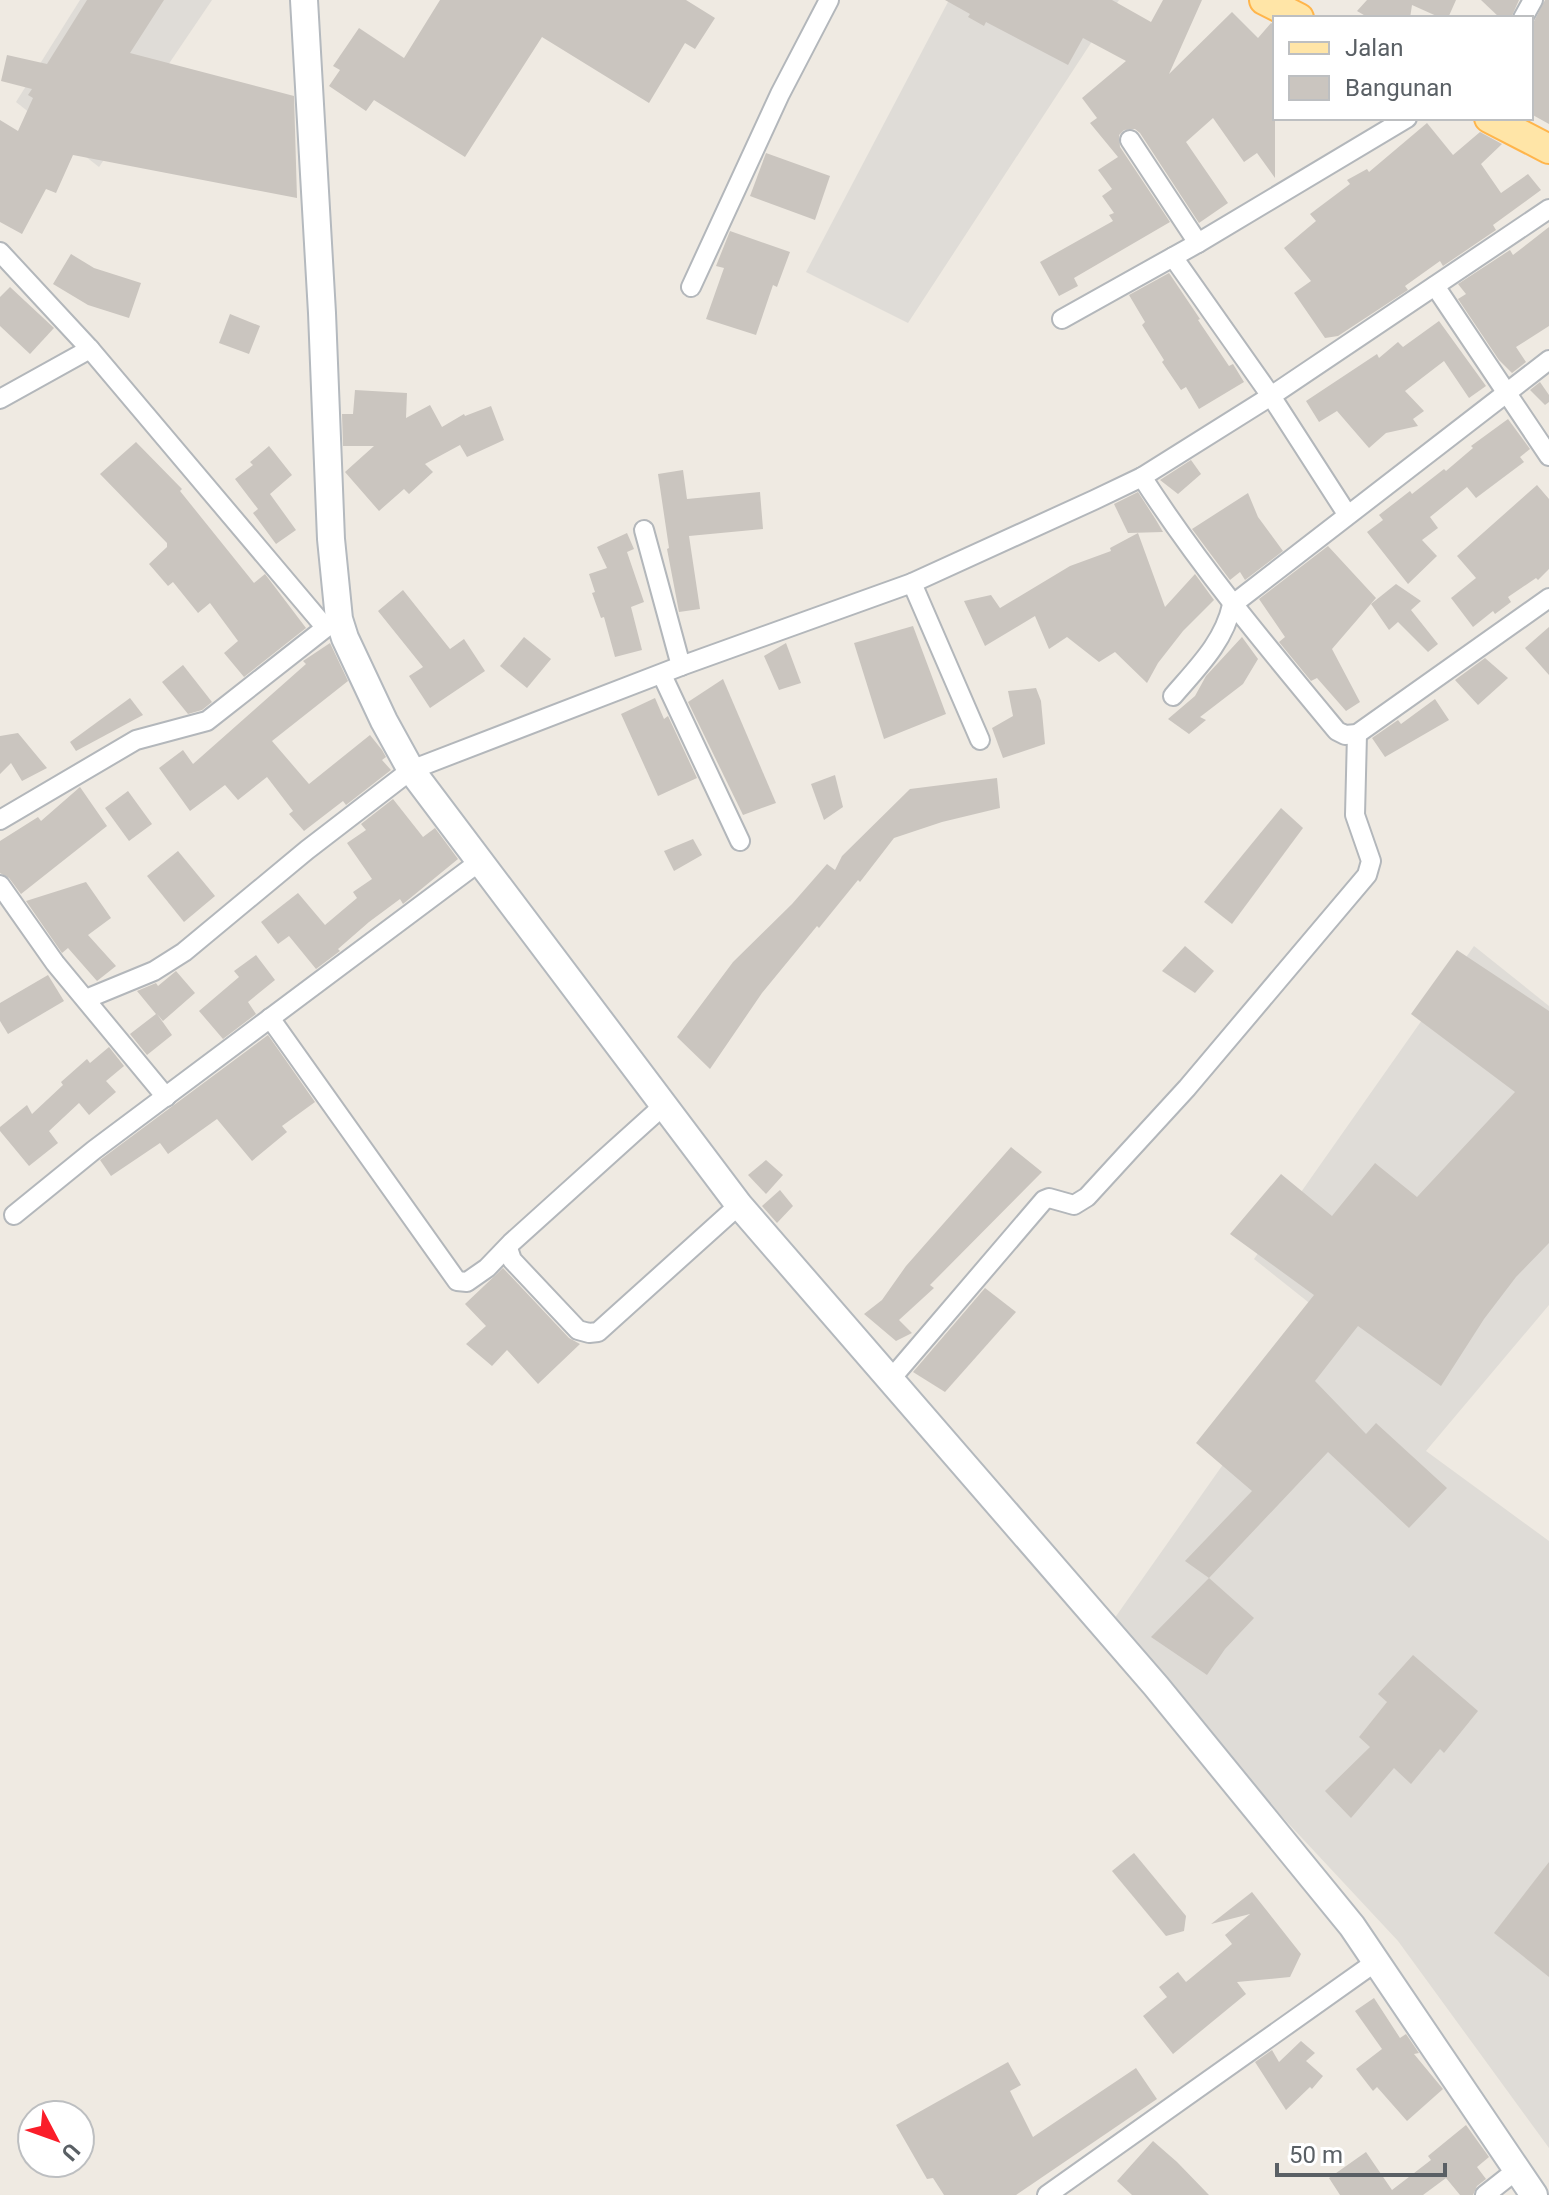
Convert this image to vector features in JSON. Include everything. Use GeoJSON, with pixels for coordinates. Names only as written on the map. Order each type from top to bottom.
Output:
{"type":"FeatureCollection","features":[{"type":"Feature","properties":{"kind":"main road"},"geometry":{"type":"LineString","coordinates":[[1264,0],[1295,16]]}},
{"type":"Feature","properties":{"kind":"main road"},"geometry":{"type":"LineString","coordinates":[[1493,120],[1549,149]]}},
{"type":"Feature","properties":{"kind":"street"},"geometry":{"type":"LineString","coordinates":[[304,0],[321,297],[332,623]]}},
{"type":"Feature","properties":{"kind":"street"},"geometry":{"type":"LineString","coordinates":[[691,287],[780,94],[829,0]]}},
{"type":"Feature","properties":{"kind":"street"},"geometry":{"type":"LineString","coordinates":[[1062,319],[1198,243],[1404,120]]}},
{"type":"Feature","properties":{"kind":"street"},"geometry":{"type":"LineString","coordinates":[[1130,140],[1198,243]]}},
{"type":"Feature","properties":{"kind":"street"},"geometry":{"type":"LineString","coordinates":[[86,999],[154,971],[184,952],[307,850],[411,770],[681,666],[912,583],[1142,477],[1271,396],[1549,209]]}},
{"type":"Feature","properties":{"kind":"street"},"geometry":{"type":"LineString","coordinates":[[0,252],[90,349],[345,638],[411,770],[663,1106],[739,1205],[1156,1686],[1352,1926],[1534,2195]]}},
{"type":"Feature","properties":{"kind":"street"},"geometry":{"type":"LineString","coordinates":[[1173,257],[1271,396],[1347,514]]}},
{"type":"Feature","properties":{"kind":"street"},"geometry":{"type":"LineString","coordinates":[[1435,286],[1549,456]]}},
{"type":"Feature","properties":{"kind":"street"},"geometry":{"type":"LineString","coordinates":[[0,399],[90,349]]}},
{"type":"Feature","properties":{"kind":"street"},"geometry":{"type":"LineString","coordinates":[[1173,696],[1217,644],[1232,605],[1549,360]]}},
{"type":"Feature","properties":{"kind":"street"},"geometry":{"type":"LineString","coordinates":[[1142,477],[1180,536],[1232,605],[1337,731],[1345,735],[1357,734],[1549,598]]}},
{"type":"Feature","properties":{"kind":"street"},"geometry":{"type":"LineString","coordinates":[[644,530],[681,666]]}},
{"type":"Feature","properties":{"kind":"street"},"geometry":{"type":"LineString","coordinates":[[912,583],[980,740]]}},
{"type":"Feature","properties":{"kind":"street"},"geometry":{"type":"LineString","coordinates":[[0,820],[136,740],[207,721],[332,623]]}},
{"type":"Feature","properties":{"kind":"street"},"geometry":{"type":"LineString","coordinates":[[662,675],[740,841]]}},
{"type":"Feature","properties":{"kind":"street"},"geometry":{"type":"LineString","coordinates":[[890,1380],[1044,1200],[1074,1205],[1087,1197],[1187,1088],[1367,875],[1371,861],[1355,815],[1357,734]]}},
{"type":"Feature","properties":{"kind":"street"},"geometry":{"type":"LineString","coordinates":[[14,1215],[94,1150],[479,862]]}},
{"type":"Feature","properties":{"kind":"street"},"geometry":{"type":"LineString","coordinates":[[0,885],[55,963],[166,1097]]}},
{"type":"Feature","properties":{"kind":"street"},"geometry":{"type":"LineString","coordinates":[[270,1018],[457,1281],[467,1282],[508,1248],[663,1106]]}},
{"type":"Feature","properties":{"kind":"street"},"geometry":{"type":"LineString","coordinates":[[508,1248],[512,1260],[578,1330],[598,1332],[739,1205]]}},
{"type":"Feature","properties":{"kind":"street"},"geometry":{"type":"LineString","coordinates":[[1047,2195],[1073,2188],[1377,1961]]}},
{"type":"Feature","properties":{"kind":"street"},"geometry":{"type":"LineString","coordinates":[[1485,2195],[1518,2169]]}},
{"type":"Feature","properties":{"kind":"shaded area"},"geometry":{"type":"Polygon","coordinates":[[[80,0],[212,0],[99,167],[16,102],[80,0]]]}},
{"type":"Feature","properties":{"kind":"shaded area"},"geometry":{"type":"Polygon","coordinates":[[[949,0],[1119,0],[908,323],[806,272],[949,0]]]}},
{"type":"Feature","properties":{"kind":"shaded area"},"geometry":{"type":"Polygon","coordinates":[[[1474,946],[1549,1006],[1549,1305],[1426,1451],[1549,1541],[1549,2148],[1398,1941],[1107,1629],[1327,1317],[1254,1259],[1474,946]]]}},
{"type":"Feature","properties":{"kind":"building"},"geometry":{"type":"Polygon","coordinates":[[[87,0],[164,0],[130,53],[294,96],[297,198],[73,155],[56,193],[46,189],[22,234],[0,222],[0,120],[18,131],[33,98],[28,95],[32,89],[1,81],[7,55],[47,64],[87,0]]]}},
{"type":"Feature","properties":{"kind":"building"},"geometry":{"type":"Polygon","coordinates":[[[440,0],[686,0],[715,18],[695,49],[685,43],[649,103],[542,37],[465,157],[374,100],[366,111],[329,86],[340,70],[333,66],[359,28],[404,58],[440,0]]]}},
{"type":"Feature","properties":{"kind":"building"},"geometry":{"type":"Polygon","coordinates":[[[945,0],[1112,0],[1151,22],[1163,0],[1202,0],[1169,74],[1232,12],[1258,38],[1273,24],[1275,178],[1257,153],[1244,162],[1213,118],[1186,142],[1228,203],[1199,223],[1140,133],[1135,129],[1124,130],[1119,135],[1120,147],[1170,222],[1074,278],[1078,286],[1059,296],[1040,262],[1113,221],[1109,215],[1114,213],[1102,196],[1112,189],[1098,170],[1118,157],[1090,123],[1097,118],[1082,98],[1126,61],[1083,38],[1068,65],[986,22],[984,26],[968,17],[970,14],[945,0]]]}},
{"type":"Feature","properties":{"kind":"building"},"geometry":{"type":"Polygon","coordinates":[[[1367,0],[1456,0],[1449,16],[1437,16],[1412,5],[1410,16],[1366,16],[1357,11],[1367,0]]]}},
{"type":"Feature","properties":{"kind":"building"},"geometry":{"type":"Polygon","coordinates":[[[1481,0],[1519,0],[1512,16],[1498,16],[1481,0]]]}},
{"type":"Feature","properties":{"kind":"building"},"geometry":{"type":"Polygon","coordinates":[[[1545,0],[1549,0],[1549,124],[1533,115],[1533,23],[1545,0]]]}},
{"type":"Feature","properties":{"kind":"building"},"geometry":{"type":"Polygon","coordinates":[[[1427,123],[1453,155],[1480,132],[1502,144],[1481,164],[1501,193],[1528,174],[1541,190],[1493,225],[1496,230],[1443,266],[1440,261],[1405,286],[1408,290],[1338,336],[1325,338],[1294,293],[1311,281],[1284,248],[1316,221],[1310,214],[1350,184],[1347,180],[1367,169],[1369,172],[1427,123]]]}},
{"type":"Feature","properties":{"kind":"building"},"geometry":{"type":"Polygon","coordinates":[[[766,153],[830,176],[815,220],[750,196],[766,153]]]}},
{"type":"Feature","properties":{"kind":"building"},"geometry":{"type":"Polygon","coordinates":[[[1549,227],[1549,326],[1516,347],[1526,362],[1512,373],[1499,360],[1458,299],[1466,294],[1458,284],[1510,250],[1513,255],[1549,227]]]}},
{"type":"Feature","properties":{"kind":"building"},"geometry":{"type":"Polygon","coordinates":[[[730,231],[790,252],[777,287],[773,285],[756,335],[706,319],[724,268],[716,266],[730,231]]]}},
{"type":"Feature","properties":{"kind":"building"},"geometry":{"type":"Polygon","coordinates":[[[71,254],[94,268],[141,283],[129,318],[88,305],[53,284],[71,254]]]}},
{"type":"Feature","properties":{"kind":"building"},"geometry":{"type":"Polygon","coordinates":[[[1169,273],[1229,366],[1233,364],[1244,382],[1199,409],[1186,387],[1181,390],[1162,362],[1164,360],[1142,325],[1145,322],[1129,295],[1169,273]]]}},
{"type":"Feature","properties":{"kind":"building"},"geometry":{"type":"Polygon","coordinates":[[[10,287],[54,328],[30,354],[0,326],[0,297],[10,287]]]}},
{"type":"Feature","properties":{"kind":"building"},"geometry":{"type":"Polygon","coordinates":[[[230,314],[260,326],[249,354],[219,343],[230,314]]]}},
{"type":"Feature","properties":{"kind":"building"},"geometry":{"type":"Polygon","coordinates":[[[1439,321],[1486,386],[1469,398],[1444,361],[1405,391],[1424,411],[1413,419],[1418,426],[1386,433],[1369,448],[1337,411],[1319,422],[1306,401],[1377,354],[1379,358],[1398,342],[1403,347],[1439,321]]]}},
{"type":"Feature","properties":{"kind":"building"},"geometry":{"type":"Polygon","coordinates":[[[1540,382],[1549,395],[1549,402],[1545,405],[1530,390],[1540,382]]]}},
{"type":"Feature","properties":{"kind":"building"},"geometry":{"type":"Polygon","coordinates":[[[355,390],[407,393],[406,418],[430,405],[442,427],[464,414],[491,406],[504,440],[467,457],[460,445],[425,464],[433,472],[409,494],[404,489],[379,511],[345,472],[374,446],[343,446],[342,414],[353,414],[355,390]]]}},
{"type":"Feature","properties":{"kind":"building"},"geometry":{"type":"Polygon","coordinates":[[[1508,419],[1530,449],[1520,457],[1524,462],[1476,498],[1467,487],[1430,517],[1438,528],[1422,540],[1437,556],[1408,584],[1367,532],[1383,520],[1379,515],[1410,491],[1412,494],[1444,469],[1446,471],[1473,448],[1471,446],[1508,419]]]}},
{"type":"Feature","properties":{"kind":"building"},"geometry":{"type":"Polygon","coordinates":[[[136,442],[182,489],[180,491],[254,583],[265,574],[306,628],[244,677],[224,653],[238,641],[210,603],[198,613],[173,582],[168,586],[149,564],[167,547],[167,543],[100,474],[136,442]]]}},
{"type":"Feature","properties":{"kind":"building"},"geometry":{"type":"Polygon","coordinates":[[[269,446],[292,475],[270,494],[296,530],[276,544],[253,513],[258,509],[235,479],[253,465],[250,462],[269,446]]]}},
{"type":"Feature","properties":{"kind":"building"},"geometry":{"type":"Polygon","coordinates":[[[1191,460],[1201,474],[1178,494],[1160,480],[1191,460]]]}},
{"type":"Feature","properties":{"kind":"building"},"geometry":{"type":"Polygon","coordinates":[[[683,470],[687,499],[760,492],[763,529],[689,536],[700,609],[679,612],[658,474],[683,470]]]}},
{"type":"Feature","properties":{"kind":"building"},"geometry":{"type":"Polygon","coordinates":[[[1537,485],[1549,499],[1549,569],[1538,580],[1536,578],[1508,597],[1511,602],[1473,627],[1451,598],[1476,578],[1457,556],[1537,485]]]}},
{"type":"Feature","properties":{"kind":"building"},"geometry":{"type":"Polygon","coordinates":[[[1138,492],[1163,532],[1128,533],[1114,504],[1138,492]]]}},
{"type":"Feature","properties":{"kind":"building"},"geometry":{"type":"Polygon","coordinates":[[[1248,493],[1258,517],[1283,551],[1245,580],[1240,572],[1230,580],[1192,529],[1248,493]]]}},
{"type":"Feature","properties":{"kind":"building"},"geometry":{"type":"Polygon","coordinates":[[[627,533],[634,549],[627,552],[644,602],[631,607],[642,650],[615,657],[604,617],[601,618],[592,593],[595,592],[589,574],[607,568],[597,547],[627,533]]]}},
{"type":"Feature","properties":{"kind":"building"},"geometry":{"type":"Polygon","coordinates":[[[1138,533],[1165,607],[1195,574],[1214,600],[1183,631],[1147,683],[1115,652],[1099,662],[1067,637],[1049,649],[1035,616],[985,646],[964,601],[991,595],[1000,608],[1070,566],[1111,551],[1110,548],[1138,533]]]}},
{"type":"Feature","properties":{"kind":"building"},"geometry":{"type":"Polygon","coordinates":[[[1328,546],[1376,598],[1332,649],[1360,702],[1346,711],[1317,678],[1311,681],[1279,642],[1285,637],[1259,599],[1328,546]]]}},
{"type":"Feature","properties":{"kind":"building"},"geometry":{"type":"Polygon","coordinates":[[[1396,584],[1421,601],[1411,610],[1438,644],[1428,652],[1398,622],[1389,630],[1371,604],[1396,584]]]}},
{"type":"Feature","properties":{"kind":"building"},"geometry":{"type":"Polygon","coordinates":[[[403,590],[450,649],[464,639],[485,671],[430,708],[409,676],[423,667],[378,611],[403,590]]]}},
{"type":"Feature","properties":{"kind":"building"},"geometry":{"type":"Polygon","coordinates":[[[913,626],[946,714],[884,739],[854,643],[913,626]]]}},
{"type":"Feature","properties":{"kind":"building"},"geometry":{"type":"Polygon","coordinates":[[[1549,627],[1549,675],[1525,648],[1549,627]]]}},
{"type":"Feature","properties":{"kind":"building"},"geometry":{"type":"Polygon","coordinates":[[[524,637],[551,659],[527,688],[500,666],[524,637]]]}},
{"type":"Feature","properties":{"kind":"building"},"geometry":{"type":"Polygon","coordinates":[[[1242,637],[1258,659],[1243,684],[1200,717],[1206,720],[1189,734],[1168,719],[1195,696],[1206,676],[1242,637]]]}},
{"type":"Feature","properties":{"kind":"building"},"geometry":{"type":"Polygon","coordinates":[[[330,643],[348,681],[272,741],[309,784],[370,735],[386,757],[382,760],[391,770],[346,805],[343,801],[304,831],[289,814],[293,811],[267,777],[238,800],[225,785],[190,811],[159,768],[183,750],[193,764],[306,664],[303,661],[330,643]]]}},
{"type":"Feature","properties":{"kind":"building"},"geometry":{"type":"Polygon","coordinates":[[[786,643],[801,683],[779,690],[764,656],[786,643]]]}},
{"type":"Feature","properties":{"kind":"building"},"geometry":{"type":"Polygon","coordinates":[[[1485,658],[1508,678],[1478,705],[1455,680],[1485,658]]]}},
{"type":"Feature","properties":{"kind":"building"},"geometry":{"type":"Polygon","coordinates":[[[183,665],[212,702],[202,710],[188,714],[162,682],[183,665]]]}},
{"type":"Feature","properties":{"kind":"building"},"geometry":{"type":"Polygon","coordinates":[[[723,679],[776,803],[743,815],[688,702],[723,679]]]}},
{"type":"Feature","properties":{"kind":"building"},"geometry":{"type":"Polygon","coordinates":[[[1036,688],[1041,701],[1045,744],[1003,758],[992,728],[1013,716],[1008,691],[1036,688]]]}},
{"type":"Feature","properties":{"kind":"building"},"geometry":{"type":"Polygon","coordinates":[[[130,698],[143,715],[76,751],[70,742],[130,698]]]}},
{"type":"Feature","properties":{"kind":"building"},"geometry":{"type":"Polygon","coordinates":[[[655,698],[664,719],[668,716],[697,778],[658,796],[621,714],[655,698]]]}},
{"type":"Feature","properties":{"kind":"building"},"geometry":{"type":"Polygon","coordinates":[[[1435,699],[1449,720],[1385,757],[1372,738],[1398,720],[1401,724],[1435,699]]]}},
{"type":"Feature","properties":{"kind":"building"},"geometry":{"type":"Polygon","coordinates":[[[18,733],[47,768],[22,781],[11,763],[0,774],[0,736],[18,733]]]}},
{"type":"Feature","properties":{"kind":"building"},"geometry":{"type":"Polygon","coordinates":[[[835,775],[843,807],[824,820],[811,784],[835,775]]]}},
{"type":"Feature","properties":{"kind":"building"},"geometry":{"type":"Polygon","coordinates":[[[997,778],[1000,808],[894,838],[860,882],[858,880],[819,928],[817,926],[762,993],[710,1069],[677,1037],[733,962],[792,904],[827,864],[835,870],[842,856],[910,789],[997,778]]]}},
{"type":"Feature","properties":{"kind":"building"},"geometry":{"type":"Polygon","coordinates":[[[80,787],[107,826],[21,894],[9,878],[0,873],[0,841],[38,817],[41,821],[80,787]]]}},
{"type":"Feature","properties":{"kind":"building"},"geometry":{"type":"Polygon","coordinates":[[[128,791],[152,824],[129,841],[105,808],[128,791]]]}},
{"type":"Feature","properties":{"kind":"building"},"geometry":{"type":"Polygon","coordinates":[[[393,799],[423,837],[435,828],[458,859],[403,904],[400,899],[369,922],[338,949],[340,951],[316,969],[289,936],[278,944],[261,922],[298,893],[325,925],[357,898],[353,892],[372,879],[347,843],[366,830],[361,824],[393,799]]]}},
{"type":"Feature","properties":{"kind":"building"},"geometry":{"type":"Polygon","coordinates":[[[1281,808],[1303,828],[1232,924],[1204,902],[1281,808]]]}},
{"type":"Feature","properties":{"kind":"building"},"geometry":{"type":"Polygon","coordinates":[[[693,839],[702,855],[674,871],[664,851],[693,839]]]}},
{"type":"Feature","properties":{"kind":"building"},"geometry":{"type":"Polygon","coordinates":[[[178,851],[215,896],[184,922],[147,876],[178,851]]]}},
{"type":"Feature","properties":{"kind":"building"},"geometry":{"type":"Polygon","coordinates":[[[86,882],[111,918],[88,935],[116,966],[97,981],[68,948],[62,953],[26,901],[86,882]]]}},
{"type":"Feature","properties":{"kind":"building"},"geometry":{"type":"Polygon","coordinates":[[[1185,946],[1214,971],[1195,993],[1162,971],[1185,946]]]}},
{"type":"Feature","properties":{"kind":"building"},"geometry":{"type":"Polygon","coordinates":[[[1457,950],[1549,1011],[1549,1243],[1516,1277],[1484,1319],[1441,1386],[1358,1326],[1315,1381],[1366,1434],[1376,1423],[1447,1488],[1409,1528],[1328,1452],[1209,1578],[1185,1561],[1252,1491],[1196,1443],[1314,1295],[1230,1234],[1281,1174],[1332,1216],[1375,1163],[1417,1197],[1515,1092],[1411,1014],[1457,950]]]}},
{"type":"Feature","properties":{"kind":"building"},"geometry":{"type":"Polygon","coordinates":[[[256,955],[275,980],[248,1002],[256,1014],[223,1039],[199,1011],[239,977],[234,971],[256,955]]]}},
{"type":"Feature","properties":{"kind":"building"},"geometry":{"type":"Polygon","coordinates":[[[176,971],[195,993],[163,1021],[157,1014],[172,1035],[147,1055],[130,1034],[156,1014],[137,991],[156,983],[158,986],[176,971]]]}},
{"type":"Feature","properties":{"kind":"building"},"geometry":{"type":"Polygon","coordinates":[[[48,975],[64,1001],[8,1034],[0,1021],[0,1003],[48,975]]]}},
{"type":"Feature","properties":{"kind":"building"},"geometry":{"type":"Polygon","coordinates":[[[268,1035],[315,1102],[282,1126],[287,1132],[252,1161],[217,1119],[168,1154],[160,1143],[111,1176],[100,1160],[268,1035]]]}},
{"type":"Feature","properties":{"kind":"building"},"geometry":{"type":"Polygon","coordinates":[[[109,1047],[124,1066],[106,1081],[116,1092],[89,1115],[79,1103],[49,1131],[58,1143],[29,1166],[0,1127],[27,1105],[32,1114],[87,1059],[90,1063],[109,1047]]]}},
{"type":"Feature","properties":{"kind":"building"},"geometry":{"type":"Polygon","coordinates":[[[1011,1147],[1042,1172],[930,1285],[934,1288],[899,1320],[912,1333],[896,1341],[864,1314],[882,1300],[906,1266],[1011,1147]]]}},
{"type":"Feature","properties":{"kind":"building"},"geometry":{"type":"Polygon","coordinates":[[[766,1160],[783,1175],[766,1194],[748,1175],[766,1160]]]}},
{"type":"Feature","properties":{"kind":"building"},"geometry":{"type":"Polygon","coordinates":[[[780,1190],[793,1206],[777,1223],[762,1206],[780,1190]]]}},
{"type":"Feature","properties":{"kind":"building"},"geometry":{"type":"Polygon","coordinates":[[[503,1268],[569,1338],[580,1344],[538,1384],[507,1350],[492,1366],[466,1344],[486,1326],[465,1304],[503,1268]]]}},
{"type":"Feature","properties":{"kind":"building"},"geometry":{"type":"Polygon","coordinates":[[[985,1288],[1016,1312],[945,1392],[913,1372],[985,1288]]]}},
{"type":"Feature","properties":{"kind":"building"},"geometry":{"type":"Polygon","coordinates":[[[1209,1578],[1254,1618],[1225,1649],[1207,1675],[1151,1637],[1209,1578]]]}},
{"type":"Feature","properties":{"kind":"building"},"geometry":{"type":"Polygon","coordinates":[[[1413,1655],[1478,1711],[1444,1753],[1440,1749],[1411,1784],[1394,1768],[1351,1818],[1325,1791],[1370,1747],[1359,1737],[1387,1702],[1378,1694],[1413,1655]]]}},
{"type":"Feature","properties":{"kind":"building"},"geometry":{"type":"Polygon","coordinates":[[[1134,1853],[1186,1916],[1184,1931],[1166,1936],[1112,1871],[1134,1853]]]}},
{"type":"Feature","properties":{"kind":"building"},"geometry":{"type":"Polygon","coordinates":[[[1549,1862],[1549,1977],[1494,1933],[1549,1862]]]}},
{"type":"Feature","properties":{"kind":"building"},"geometry":{"type":"Polygon","coordinates":[[[1252,1892],[1301,1954],[1290,1977],[1237,1982],[1246,1994],[1173,2054],[1143,2016],[1167,1997],[1159,1987],[1178,1972],[1186,1982],[1232,1944],[1225,1935],[1250,1914],[1211,1924],[1252,1892]]]}},
{"type":"Feature","properties":{"kind":"building"},"geometry":{"type":"Polygon","coordinates":[[[1374,1998],[1400,2038],[1406,2034],[1419,2053],[1414,2054],[1443,2089],[1407,2121],[1377,2087],[1373,2091],[1356,2069],[1382,2049],[1355,2011],[1374,1998]]]}},
{"type":"Feature","properties":{"kind":"building"},"geometry":{"type":"Polygon","coordinates":[[[1301,2041],[1315,2053],[1306,2061],[1323,2076],[1286,2110],[1255,2062],[1272,2050],[1279,2062],[1301,2041]]]}},
{"type":"Feature","properties":{"kind":"building"},"geometry":{"type":"Polygon","coordinates":[[[1008,2062],[1021,2085],[1010,2091],[1033,2137],[1136,2068],[1157,2099],[1016,2195],[944,2195],[933,2178],[927,2179],[896,2125],[1008,2062]]]}},
{"type":"Feature","properties":{"kind":"building"},"geometry":{"type":"Polygon","coordinates":[[[1466,2125],[1489,2157],[1477,2167],[1486,2179],[1477,2186],[1473,2195],[1460,2195],[1446,2178],[1423,2195],[1340,2195],[1329,2178],[1366,2152],[1392,2190],[1431,2160],[1428,2156],[1466,2125]]]}},
{"type":"Feature","properties":{"kind":"building"},"geometry":{"type":"Polygon","coordinates":[[[1153,2141],[1209,2195],[1132,2195],[1117,2181],[1153,2141]]]}}]}
